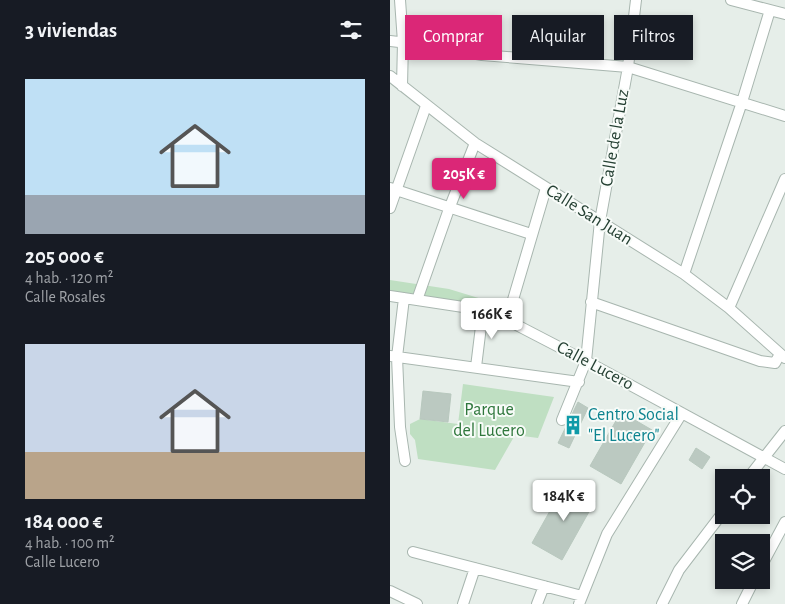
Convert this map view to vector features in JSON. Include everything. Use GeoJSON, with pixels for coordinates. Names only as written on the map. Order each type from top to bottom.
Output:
{"type":"FeatureCollection","features":[{"type":"Feature","properties":{"kind":"street"},"geometry":{"type":"LineString","coordinates":[[400,0],[403,42],[402,86]]}},
{"type":"Feature","properties":{"kind":"street","name":"Calle de la Luz"},"geometry":{"type":"LineString","coordinates":[[562,420],[586,361],[600,221],[628,67],[636,0]]}},
{"type":"Feature","properties":{"kind":"street"},"geometry":{"type":"LineString","coordinates":[[731,0],[785,14]]}},
{"type":"Feature","properties":{"kind":"street"},"geometry":{"type":"LineString","coordinates":[[684,274],[742,102],[770,10]]}},
{"type":"Feature","properties":{"kind":"street"},"geometry":{"type":"LineString","coordinates":[[390,41],[482,55],[628,67],[785,116]]}},
{"type":"Feature","properties":{"kind":"street","name":"Calle San Juan"},"geometry":{"type":"LineString","coordinates":[[390,76],[426,106],[476,143],[684,274],[729,308],[783,359]]}},
{"type":"Feature","properties":{"kind":"street"},"geometry":{"type":"LineString","coordinates":[[390,208],[393,189],[426,106]]}},
{"type":"Feature","properties":{"kind":"street"},"geometry":{"type":"LineString","coordinates":[[417,300],[449,208],[476,143]]}},
{"type":"Feature","properties":{"kind":"street"},"geometry":{"type":"LineString","coordinates":[[729,308],[785,179]]}},
{"type":"Feature","properties":{"kind":"street"},"geometry":{"type":"LineString","coordinates":[[507,320],[546,188]]}},
{"type":"Feature","properties":{"kind":"street"},"geometry":{"type":"LineString","coordinates":[[393,189],[531,234]]}},
{"type":"Feature","properties":{"kind":"street","name":"Calle Lucero"},"geometry":{"type":"LineString","coordinates":[[390,296],[483,310],[507,320],[785,468]]}},
{"type":"Feature","properties":{"kind":"street"},"geometry":{"type":"LineString","coordinates":[[404,298],[394,356],[395,427],[406,461]]}},
{"type":"Feature","properties":{"kind":"street"},"geometry":{"type":"LineString","coordinates":[[591,302],[760,361],[775,363],[783,359]]}},
{"type":"Feature","properties":{"kind":"street"},"geometry":{"type":"LineString","coordinates":[[476,367],[483,310]]}},
{"type":"Feature","properties":{"kind":"street"},"geometry":{"type":"LineString","coordinates":[[394,356],[579,382]]}},
{"type":"Feature","properties":{"kind":"street"},"geometry":{"type":"LineString","coordinates":[[413,552],[544,586],[580,600],[607,534],[682,413]]}},
{"type":"Feature","properties":{"kind":"street"},"geometry":{"type":"LineString","coordinates":[[755,469],[785,430]]}},
{"type":"Feature","properties":{"kind":"street"},"geometry":{"type":"LineString","coordinates":[[662,604],[679,570],[715,522]]}},
{"type":"Feature","properties":{"kind":"street"},"geometry":{"type":"LineString","coordinates":[[770,550],[785,522]]}},
{"type":"Feature","properties":{"kind":"street"},"geometry":{"type":"LineString","coordinates":[[463,604],[476,568]]}},
{"type":"Feature","properties":{"kind":"street"},"geometry":{"type":"LineString","coordinates":[[537,604],[544,586]]}},
{"type":"Feature","properties":{"kind":"street"},"geometry":{"type":"LineString","coordinates":[[742,604],[750,589]]}},
{"type":"Feature","properties":{"kind":"street"},"geometry":{"type":"LineString","coordinates":[[390,591],[417,604]]}},
{"type":"Feature","properties":{"kind":"green space"},"geometry":{"type":"Polygon","coordinates":[[[390,280],[449,289],[485,300],[480,311],[390,300],[390,280]]]}},
{"type":"Feature","properties":{"kind":"green space","name":"Parque del Lucero"},"geometry":{"type":"Polygon","coordinates":[[[463,384],[554,397],[538,438],[515,435],[495,470],[418,459],[415,440],[410,434],[410,424],[420,419],[458,424],[463,384]]]}},
{"type":"Feature","properties":{"kind":"building"},"geometry":{"type":"Polygon","coordinates":[[[423,391],[451,394],[448,422],[420,419],[423,391]]]}},
{"type":"Feature","properties":{"kind":"building","name":"Centro Social \"El Lucero\""},"geometry":{"type":"Polygon","coordinates":[[[578,402],[588,408],[569,448],[558,443],[578,402]]]}},
{"type":"Feature","properties":{"kind":"building"},"geometry":{"type":"Polygon","coordinates":[[[621,412],[652,430],[621,484],[590,466],[621,412]]]}},
{"type":"Feature","properties":{"kind":"building"},"geometry":{"type":"Polygon","coordinates":[[[696,448],[710,457],[702,469],[689,460],[696,448]]]}},
{"type":"Feature","properties":{"kind":"building"},"geometry":{"type":"Polygon","coordinates":[[[565,484],[595,501],[562,560],[532,543],[565,484]]]}},
{"type":"Feature","properties":{"kind":"place","name":"Centro Social \"El Lucero\""},"geometry":{"type":"Point","coordinates":[573,425]}}]}
